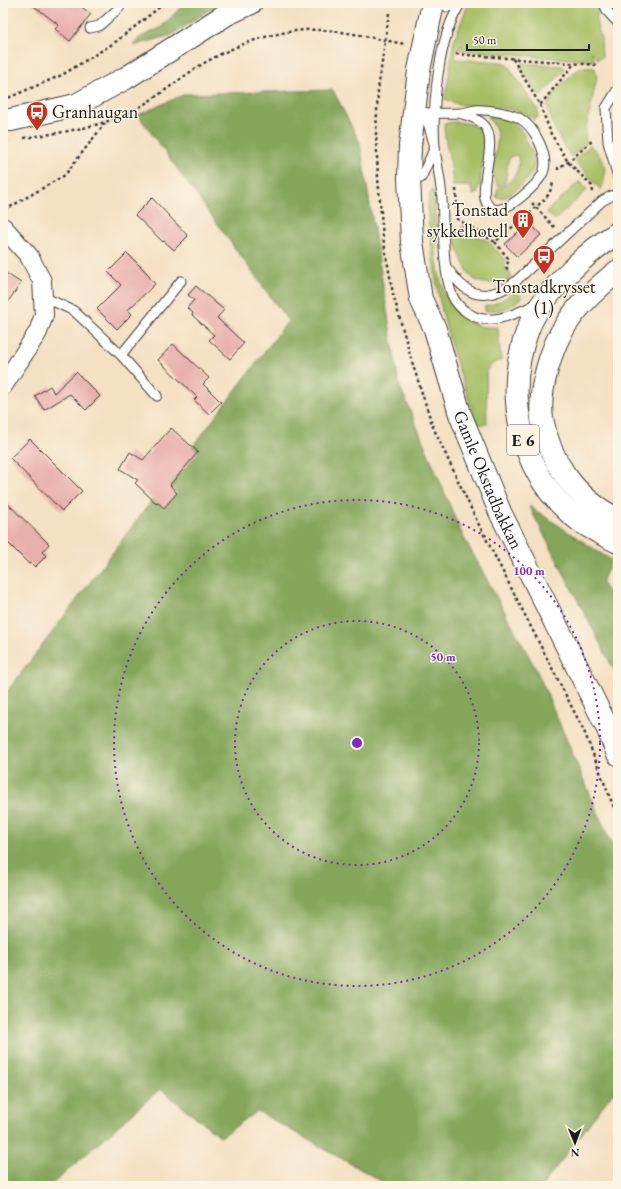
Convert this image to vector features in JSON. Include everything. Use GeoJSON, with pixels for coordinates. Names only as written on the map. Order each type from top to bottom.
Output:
{"type":"FeatureCollection","features":[{"type":"Feature","properties":{"kind":"main road"},"geometry":{"type":"LineString","coordinates":[[3,120],[11,120],[76,105],[126,78],[227,14],[251,3]]}},
{"type":"Feature","properties":{"kind":"main road","name":"Gamle Okstadbakkan"},"geometry":{"type":"LineString","coordinates":[[435,329],[434,296],[424,242],[421,178],[424,112],[419,70],[447,4]]}},
{"type":"Feature","properties":{"kind":"main road","name":"Gamle Okstadbakkan"},"geometry":{"type":"LineString","coordinates":[[424,112],[410,146],[409,178],[412,242],[421,298],[435,329],[460,414],[500,512],[606,725],[618,754]]}},
{"type":"Feature","properties":{"kind":"main road","name":"E 6"},"geometry":{"type":"LineString","coordinates":[[618,233],[598,247],[574,268],[543,302],[528,329],[520,360],[517,385],[517,409],[521,434],[530,459],[541,479],[556,498],[576,519],[618,542]]}},
{"type":"Feature","properties":{"kind":"main road","name":"E 6"},"geometry":{"type":"LineString","coordinates":[[618,271],[606,280],[581,305],[566,324],[552,351],[547,368],[542,393],[542,417],[548,444],[558,465],[571,484],[589,500],[608,514],[618,519]]}},
{"type":"Feature","properties":{"kind":"street"},"geometry":{"type":"LineString","coordinates":[[3,227],[29,256],[42,281],[44,297],[44,315],[38,332],[3,386]]}},
{"type":"Feature","properties":{"kind":"lane"},"geometry":{"type":"LineString","coordinates":[[90,28],[100,26],[119,8],[122,3]]}},
{"type":"Feature","properties":{"kind":"lane"},"geometry":{"type":"LineString","coordinates":[[604,3],[607,11],[618,23]]}},
{"type":"Feature","properties":{"kind":"lane"},"geometry":{"type":"LineString","coordinates":[[618,90],[606,108],[608,142],[618,177]]}},
{"type":"Feature","properties":{"kind":"lane"},"geometry":{"type":"LineString","coordinates":[[460,113],[484,124],[488,131],[491,140],[484,190],[485,200],[493,209],[502,210],[524,194],[543,172],[544,164],[543,153],[535,133],[519,118],[498,112],[476,110],[460,113],[424,112],[435,147],[442,190],[446,268],[453,297],[459,306],[469,314],[481,318],[492,319],[513,314],[543,302]]}},
{"type":"Feature","properties":{"kind":"lane"},"geometry":{"type":"LineString","coordinates":[[421,178],[435,147]]}},
{"type":"Feature","properties":{"kind":"lane"},"geometry":{"type":"LineString","coordinates":[[446,268],[464,287],[474,293],[484,295],[504,290],[515,282],[602,201],[618,194]]}},
{"type":"Feature","properties":{"kind":"lane"},"geometry":{"type":"LineString","coordinates":[[121,355],[181,281]]}},
{"type":"Feature","properties":{"kind":"lane"},"geometry":{"type":"LineString","coordinates":[[44,297],[74,311],[121,355],[157,396]]}},
{"type":"Feature","properties":{"kind":"path"},"geometry":{"type":"LineString","coordinates":[[3,100],[62,75],[114,43],[165,3]]}},
{"type":"Feature","properties":{"kind":"path"},"geometry":{"type":"LineString","coordinates":[[385,41],[389,13]]}},
{"type":"Feature","properties":{"kind":"path"},"geometry":{"type":"LineString","coordinates":[[18,139],[56,133],[105,122],[140,106],[197,67],[223,52],[251,41],[295,31],[316,30],[341,32],[412,45]]}},
{"type":"Feature","properties":{"kind":"path"},"geometry":{"type":"LineString","coordinates":[[456,54],[596,65]]}},
{"type":"Feature","properties":{"kind":"path"},"geometry":{"type":"LineString","coordinates":[[512,59],[540,105],[575,63]]}},
{"type":"Feature","properties":{"kind":"path"},"geometry":{"type":"LineString","coordinates":[[3,211],[65,175],[105,122]]}},
{"type":"Feature","properties":{"kind":"path"},"geometry":{"type":"LineString","coordinates":[[550,132],[568,162],[592,186],[593,194]]}},
{"type":"Feature","properties":{"kind":"path"},"geometry":{"type":"LineString","coordinates":[[3,141],[10,140]]}},
{"type":"Feature","properties":{"kind":"path"},"geometry":{"type":"LineString","coordinates":[[524,194],[563,237]]}},
{"type":"Feature","properties":{"kind":"path"},"geometry":{"type":"LineString","coordinates":[[495,242],[508,258],[506,268],[511,271]]}},
{"type":"Feature","properties":{"kind":"green space"},"geometry":{"type":"Polygon","coordinates":[[[185,3],[220,3],[172,35],[133,46],[139,38],[160,28],[185,3]]]}},
{"type":"Feature","properties":{"kind":"green space"},"geometry":{"type":"Polygon","coordinates":[[[470,3],[596,3],[598,10],[596,21],[601,39],[602,57],[598,59],[591,52],[595,61],[458,50],[463,45],[457,48],[455,59],[503,62],[509,67],[538,110],[538,117],[535,120],[525,114],[513,110],[467,106],[445,99],[454,40],[470,3]]]}},
{"type":"Feature","properties":{"kind":"green space"},"geometry":{"type":"Polygon","coordinates":[[[522,63],[563,66],[564,70],[542,95],[538,95],[521,69],[520,66],[522,63]]]}},
{"type":"Feature","properties":{"kind":"green space"},"geometry":{"type":"Polygon","coordinates":[[[581,67],[595,68],[597,77],[586,129],[585,138],[587,142],[571,157],[560,139],[553,123],[548,109],[548,104],[558,89],[581,67]]]}},
{"type":"Feature","properties":{"kind":"green space"},"geometry":{"type":"Polygon","coordinates":[[[333,90],[360,143],[399,384],[462,534],[537,671],[618,861],[618,1086],[542,1186],[390,1186],[257,1111],[221,1137],[160,1089],[50,1186],[3,1186],[3,697],[288,321],[138,115],[185,94],[333,90]]]}},
{"type":"Feature","properties":{"kind":"green space"},"geometry":{"type":"Polygon","coordinates":[[[487,116],[495,116],[509,120],[519,128],[527,140],[533,157],[534,165],[528,179],[507,197],[496,197],[498,188],[511,180],[515,175],[518,165],[517,155],[512,156],[508,161],[506,180],[504,184],[498,186],[492,178],[498,137],[495,127],[487,116]]]}},
{"type":"Feature","properties":{"kind":"green space"},"geometry":{"type":"Polygon","coordinates":[[[453,122],[472,125],[482,134],[484,140],[484,156],[477,194],[472,195],[471,186],[452,186],[452,170],[444,132],[444,124],[453,122]]]}},
{"type":"Feature","properties":{"kind":"green space"},"geometry":{"type":"Polygon","coordinates":[[[590,145],[599,156],[604,166],[605,171],[601,190],[574,160],[590,145]]]}},
{"type":"Feature","properties":{"kind":"green space"},"geometry":{"type":"Polygon","coordinates":[[[580,181],[587,190],[555,220],[546,212],[580,181]]]}},
{"type":"Feature","properties":{"kind":"green space"},"geometry":{"type":"Polygon","coordinates":[[[432,189],[438,266],[446,296],[454,308],[465,319],[481,327],[498,327],[501,361],[493,363],[486,371],[487,424],[477,424],[455,360],[442,312],[435,273],[428,216],[428,199],[432,189]]]}},
{"type":"Feature","properties":{"kind":"green space"},"geometry":{"type":"Polygon","coordinates":[[[462,226],[466,227],[475,235],[488,241],[506,260],[503,266],[512,276],[511,278],[495,283],[483,283],[474,279],[467,270],[461,258],[455,238],[454,233],[461,233],[462,226]]]}},
{"type":"Feature","properties":{"kind":"green space"},"geometry":{"type":"Polygon","coordinates":[[[515,290],[522,297],[514,304],[501,309],[485,311],[485,306],[502,300],[515,290]]]}},
{"type":"Feature","properties":{"kind":"green space"},"geometry":{"type":"Polygon","coordinates":[[[529,506],[611,560],[602,583],[618,607],[618,678],[529,506]]]}},
{"type":"Feature","properties":{"kind":"building"},"geometry":{"type":"Polygon","coordinates":[[[30,3],[76,3],[91,14],[70,41],[55,29],[59,25],[30,3]]]}},
{"type":"Feature","properties":{"kind":"building"},"geometry":{"type":"Polygon","coordinates":[[[152,198],[188,236],[174,250],[164,241],[163,242],[135,215],[152,198]]]}},
{"type":"Feature","properties":{"kind":"building","name":"Tonstad sykkelhotell"},"geometry":{"type":"Polygon","coordinates":[[[529,222],[541,235],[517,257],[505,244],[529,222]]]}},
{"type":"Feature","properties":{"kind":"building"},"geometry":{"type":"Polygon","coordinates":[[[127,253],[150,276],[149,277],[155,284],[128,310],[132,314],[117,329],[97,309],[121,285],[108,272],[127,253]]]}},
{"type":"Feature","properties":{"kind":"building"},"geometry":{"type":"Polygon","coordinates":[[[3,271],[21,283],[3,309],[3,271]]]}},
{"type":"Feature","properties":{"kind":"building"},"geometry":{"type":"Polygon","coordinates":[[[196,286],[224,310],[217,318],[244,343],[230,359],[209,340],[214,335],[192,315],[193,313],[187,308],[194,300],[188,295],[196,286]]]}},
{"type":"Feature","properties":{"kind":"building"},"geometry":{"type":"Polygon","coordinates":[[[173,344],[209,378],[203,384],[221,402],[209,414],[194,400],[197,397],[158,360],[173,344]]]}},
{"type":"Feature","properties":{"kind":"building"},"geometry":{"type":"Polygon","coordinates":[[[76,372],[100,396],[86,410],[70,394],[44,410],[35,396],[50,386],[54,393],[76,372]]]}},
{"type":"Feature","properties":{"kind":"building"},"geometry":{"type":"Polygon","coordinates":[[[171,428],[198,452],[170,485],[177,493],[164,508],[157,502],[156,503],[135,483],[138,480],[120,469],[130,452],[143,460],[171,428]]]}},
{"type":"Feature","properties":{"kind":"building"},"geometry":{"type":"Polygon","coordinates":[[[30,439],[82,491],[62,511],[10,458],[30,439]]]}},
{"type":"Feature","properties":{"kind":"building"},"geometry":{"type":"Polygon","coordinates":[[[3,499],[49,544],[42,552],[46,556],[35,567],[31,563],[29,564],[3,538],[3,499]]]}},
{"type":"Feature","properties":{"kind":"place","name":"Granhaugan"},"geometry":{"type":"Point","coordinates":[37,132]}},
{"type":"Feature","properties":{"kind":"place","name":"Tonstad sykkelhotell"},"geometry":{"type":"Point","coordinates":[523,240]}},
{"type":"Feature","properties":{"kind":"place","name":"Tonstadkrysset (1)"},"geometry":{"type":"Point","coordinates":[544,276]}}]}
